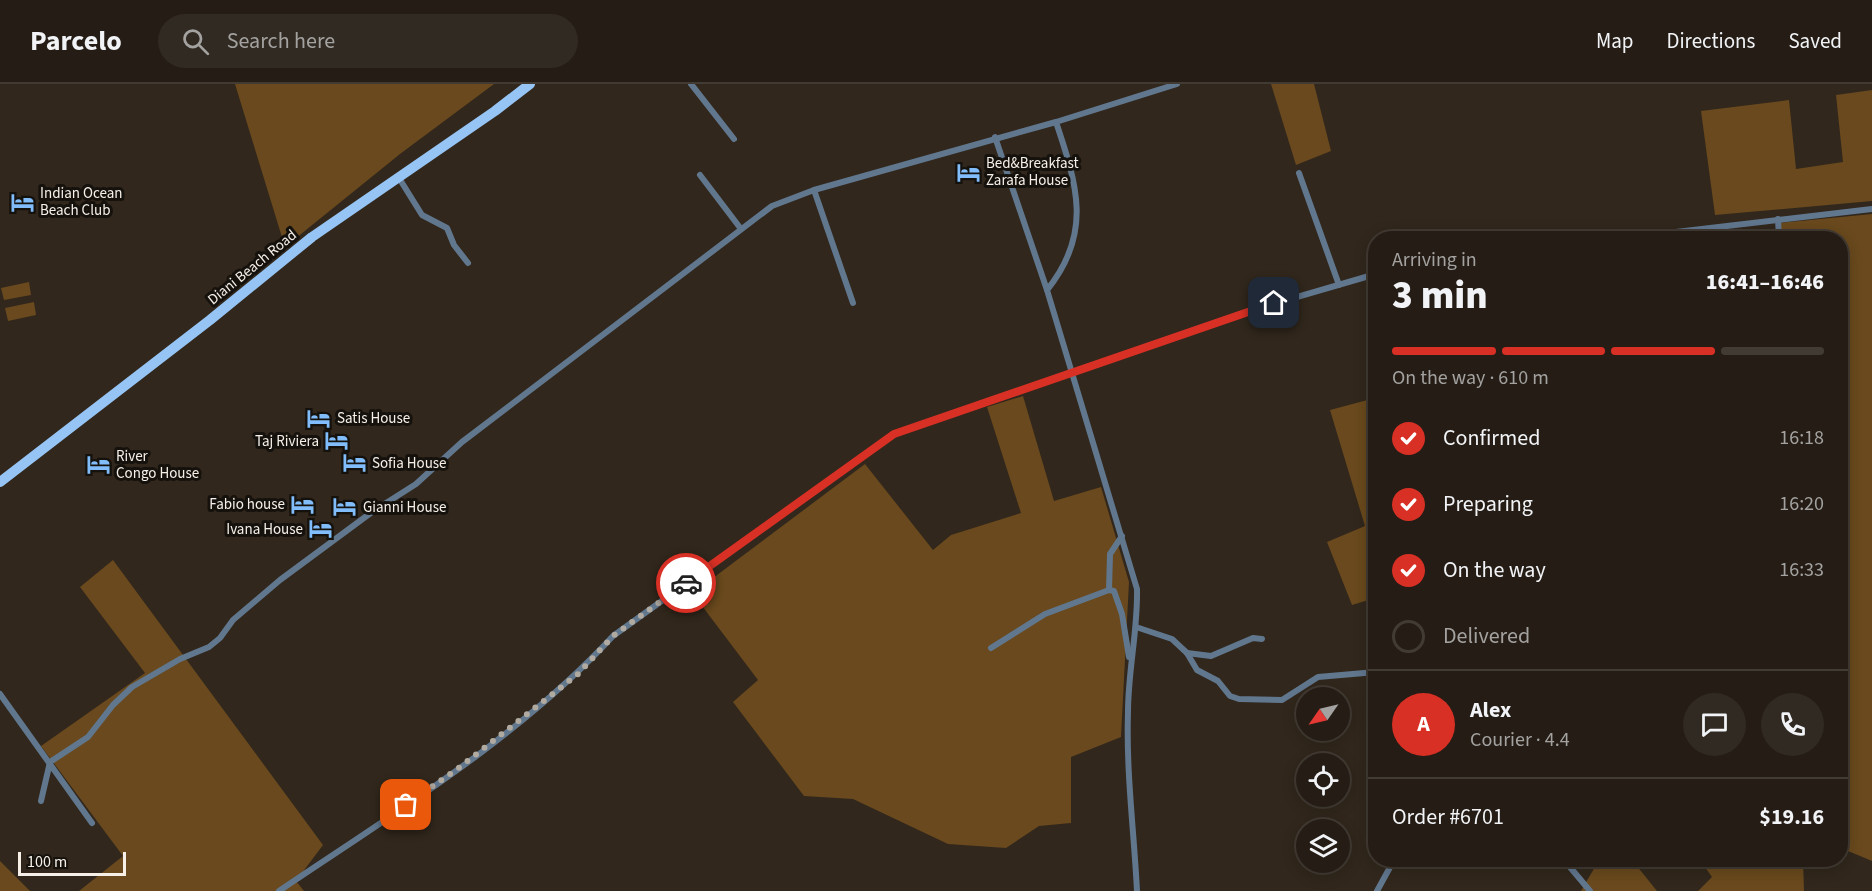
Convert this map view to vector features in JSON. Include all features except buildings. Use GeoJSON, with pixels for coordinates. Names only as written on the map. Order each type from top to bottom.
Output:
{"type":"FeatureCollection","features":[{"type":"Feature","properties":{"kind":"main road","name":"Diani Beach Road"},"geometry":{"type":"LineString","coordinates":[[0,482],[210,320],[312,237],[530,84]]}},
{"type":"Feature","properties":{"kind":"street"},"geometry":{"type":"LineString","coordinates":[[691,84],[734,139]]}},
{"type":"Feature","properties":{"kind":"street"},"geometry":{"type":"LineString","coordinates":[[41,801],[50,762],[88,737],[112,705],[132,687],[180,659],[209,647],[220,638],[233,620],[280,580],[372,512],[416,484],[462,442],[772,206],[814,190],[885,172],[1177,84]]}},
{"type":"Feature","properties":{"kind":"street"},"geometry":{"type":"LineString","coordinates":[[1047,290],[1069,256],[1076,227],[1078,196],[1056,122]]}},
{"type":"Feature","properties":{"kind":"street"},"geometry":{"type":"LineString","coordinates":[[995,137],[1047,290],[1137,589],[1136,627],[1130,664],[1129,804],[1137,891]]}},
{"type":"Feature","properties":{"kind":"street"},"geometry":{"type":"LineString","coordinates":[[1299,173],[1339,285]]}},
{"type":"Feature","properties":{"kind":"street"},"geometry":{"type":"LineString","coordinates":[[700,175],[741,229]]}},
{"type":"Feature","properties":{"kind":"street"},"geometry":{"type":"LineString","coordinates":[[399,178],[422,215],[447,228],[454,245],[468,263]]}},
{"type":"Feature","properties":{"kind":"street"},"geometry":{"type":"LineString","coordinates":[[814,190],[853,303]]}},
{"type":"Feature","properties":{"kind":"street"},"geometry":{"type":"LineString","coordinates":[[1681,231],[1872,209]]}},
{"type":"Feature","properties":{"kind":"street"},"geometry":{"type":"LineString","coordinates":[[1778,219],[1779,231]]}},
{"type":"Feature","properties":{"kind":"street"},"geometry":{"type":"LineString","coordinates":[[279,891],[460,767],[578,674],[613,636],[884,440],[913,426],[1252,309],[1368,276]]}},
{"type":"Feature","properties":{"kind":"street"},"geometry":{"type":"LineString","coordinates":[[1109,590],[1110,554],[1122,536]]}},
{"type":"Feature","properties":{"kind":"street"},"geometry":{"type":"LineString","coordinates":[[991,648],[1045,614],[1109,590],[1114,591],[1119,600],[1130,664]]}},
{"type":"Feature","properties":{"kind":"street"},"geometry":{"type":"LineString","coordinates":[[1136,627],[1172,639],[1186,653],[1197,670],[1218,681],[1230,696],[1239,699],[1282,700],[1318,677],[1368,673]]}},
{"type":"Feature","properties":{"kind":"street"},"geometry":{"type":"LineString","coordinates":[[1186,653],[1211,656],[1253,638],[1262,639]]}},
{"type":"Feature","properties":{"kind":"street"},"geometry":{"type":"LineString","coordinates":[[0,694],[92,823]]}},
{"type":"Feature","properties":{"kind":"street"},"geometry":{"type":"LineString","coordinates":[[1377,891],[1390,867]]}},
{"type":"Feature","properties":{"kind":"street"},"geometry":{"type":"LineString","coordinates":[[1570,867],[1590,891]]}},
{"type":"Feature","properties":{"kind":"shaded area"},"geometry":{"type":"Polygon","coordinates":[[[235,84],[494,84],[400,154],[285,247],[235,84]]]}},
{"type":"Feature","properties":{"kind":"shaded area"},"geometry":{"type":"Polygon","coordinates":[[[1271,84],[1314,84],[1331,151],[1296,165],[1271,84]]]}},
{"type":"Feature","properties":{"kind":"shaded area"},"geometry":{"type":"Polygon","coordinates":[[[1872,90],[1872,201],[1715,215],[1701,111],[1789,100],[1796,169],[1843,162],[1836,95],[1872,90]]]}},
{"type":"Feature","properties":{"kind":"shaded area"},"geometry":{"type":"Polygon","coordinates":[[[1872,214],[1872,861],[1848,851],[1848,231],[1780,231],[1779,223],[1872,214]]]}},
{"type":"Feature","properties":{"kind":"shaded area"},"geometry":{"type":"Polygon","coordinates":[[[29,282],[31,295],[4,300],[1,288],[29,282]]]}},
{"type":"Feature","properties":{"kind":"shaded area"},"geometry":{"type":"Polygon","coordinates":[[[34,302],[36,315],[8,321],[5,308],[34,302]]]}},
{"type":"Feature","properties":{"kind":"shaded area"},"geometry":{"type":"Polygon","coordinates":[[[1023,396],[1054,501],[1101,487],[1129,582],[1121,737],[1071,757],[1071,823],[1039,826],[1006,848],[948,844],[853,799],[804,796],[733,702],[758,680],[693,594],[661,617],[865,464],[933,550],[951,535],[1021,513],[987,407],[1023,396]]]}},
{"type":"Feature","properties":{"kind":"shaded area"},"geometry":{"type":"Polygon","coordinates":[[[1368,400],[1368,600],[1352,605],[1327,542],[1365,526],[1330,410],[1368,400]]]}},
{"type":"Feature","properties":{"kind":"shaded area"},"geometry":{"type":"Polygon","coordinates":[[[113,560],[323,845],[296,881],[304,891],[79,891],[123,856],[41,746],[145,673],[80,587],[113,560]]]}},
{"type":"Feature","properties":{"kind":"shaded area"},"geometry":{"type":"Polygon","coordinates":[[[0,861],[30,891],[0,891],[0,861]]]}},
{"type":"Feature","properties":{"kind":"shaded area"},"geometry":{"type":"Polygon","coordinates":[[[1595,867],[1638,867],[1657,891],[1581,891],[1595,867]]]}},
{"type":"Feature","properties":{"kind":"shaded area"},"geometry":{"type":"Polygon","coordinates":[[[1705,867],[1803,867],[1804,891],[1698,891],[1712,877],[1705,867]]]}},
{"type":"Feature","properties":{"kind":"way so far"},"geometry":{"type":"LineString","coordinates":[[406,805],[460,767],[578,674],[613,636],[686,583]]}},
{"type":"Feature","properties":{"kind":"place","name":"Bed&Breakfast Zarafa House"},"geometry":{"type":"Point","coordinates":[968,172]}},
{"type":"Feature","properties":{"kind":"place","name":"Indian Ocean Beach Club"},"geometry":{"type":"Point","coordinates":[22,202]}},
{"type":"Feature","properties":{"kind":"place","name":"Satis House"},"geometry":{"type":"Point","coordinates":[319,418]}},
{"type":"Feature","properties":{"kind":"place","name":"Taj Riviera"},"geometry":{"type":"Point","coordinates":[337,441]}},
{"type":"Feature","properties":{"kind":"place","name":"Sofia House"},"geometry":{"type":"Point","coordinates":[354,463]}},
{"type":"Feature","properties":{"kind":"place","name":"River Congo House"},"geometry":{"type":"Point","coordinates":[98,465]}},
{"type":"Feature","properties":{"kind":"place","name":"Fabio house"},"geometry":{"type":"Point","coordinates":[303,504]}},
{"type":"Feature","properties":{"kind":"place","name":"Gianni House"},"geometry":{"type":"Point","coordinates":[345,507]}},
{"type":"Feature","properties":{"kind":"place","name":"Ivana House"},"geometry":{"type":"Point","coordinates":[321,529]}},
{"type":"Feature","properties":{"kind":"route"},"geometry":{"type":"LineString","coordinates":[[686,583],[894,434],[1274,303]]}}]}
